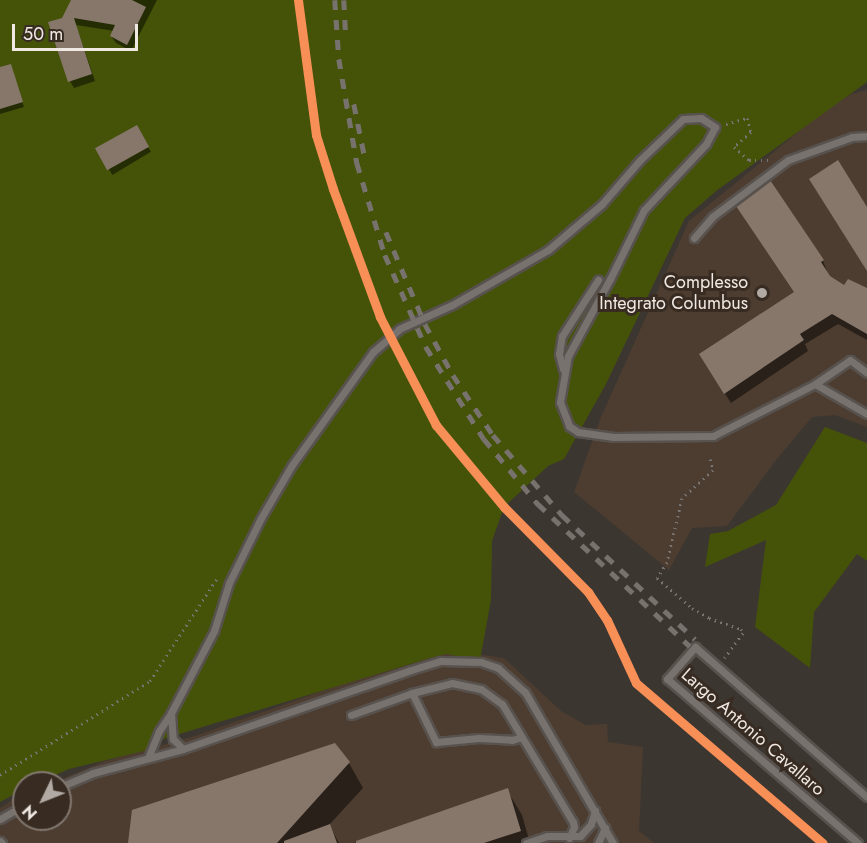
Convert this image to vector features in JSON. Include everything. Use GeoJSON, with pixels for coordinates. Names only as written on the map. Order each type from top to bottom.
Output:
{"type":"FeatureCollection","features":[{"type":"Feature","properties":{"kind":"lane"},"geometry":{"type":"LineString","coordinates":[[148,758],[159,731],[171,713],[214,631],[229,583],[261,518],[292,465],[373,352],[399,329],[452,305],[548,250],[602,204],[640,160],[683,119],[701,117],[715,127],[706,144],[644,210],[568,356],[560,402],[569,426],[579,432],[614,437],[689,437],[721,434],[815,384],[850,360],[867,373]]}},
{"type":"Feature","properties":{"kind":"lane"},"geometry":{"type":"LineString","coordinates":[[694,238],[712,217],[779,166],[852,137],[867,136]]}},
{"type":"Feature","properties":{"kind":"lane"},"geometry":{"type":"LineString","coordinates":[[564,371],[559,354],[562,336],[598,280]]}},
{"type":"Feature","properties":{"kind":"lane"},"geometry":{"type":"LineString","coordinates":[[815,384],[867,414]]}},
{"type":"Feature","properties":{"kind":"lane","name":"Largo Antonio Cavallaro"},"geometry":{"type":"LineString","coordinates":[[858,843],[666,679],[695,647],[867,796]]}},
{"type":"Feature","properties":{"kind":"lane"},"geometry":{"type":"LineString","coordinates":[[72,782],[93,773],[183,749],[441,661],[481,663],[498,668],[525,692],[613,843]]}},
{"type":"Feature","properties":{"kind":"lane"},"geometry":{"type":"LineString","coordinates":[[351,715],[412,693],[452,683],[481,688],[502,704],[573,822],[574,827],[569,837]]}},
{"type":"Feature","properties":{"kind":"lane"},"geometry":{"type":"LineString","coordinates":[[412,693],[436,742],[479,738],[512,740],[522,737]]}},
{"type":"Feature","properties":{"kind":"lane"},"geometry":{"type":"LineString","coordinates":[[171,713],[173,739],[183,749]]}},
{"type":"Feature","properties":{"kind":"lane"},"geometry":{"type":"LineString","coordinates":[[526,843],[547,836],[580,836],[591,824],[595,811]]}},
{"type":"Feature","properties":{"kind":"lane"},"geometry":{"type":"LineString","coordinates":[[598,843],[605,828]]}},
{"type":"Feature","properties":{"kind":"path"},"geometry":{"type":"LineString","coordinates":[[715,127],[747,118],[751,132],[734,147],[749,160],[773,160],[779,166]]}},
{"type":"Feature","properties":{"kind":"path"},"geometry":{"type":"LineString","coordinates":[[710,459],[713,470],[682,498],[667,562],[657,578],[692,608],[709,618],[741,629],[743,633],[717,666]]}},
{"type":"Feature","properties":{"kind":"path"},"geometry":{"type":"LineString","coordinates":[[0,775],[150,681],[220,574]]}},
{"type":"Feature","properties":{"kind":"shaded area","name":"Complesso Integrato Columbus"},"geometry":{"type":"Polygon","coordinates":[[[867,90],[867,427],[835,415],[812,417],[727,526],[692,528],[669,570],[574,492],[601,417],[689,221],[819,115],[851,94],[867,90]]]}},
{"type":"Feature","properties":{"kind":"shaded area"},"geometry":{"type":"Polygon","coordinates":[[[455,651],[504,658],[561,711],[586,725],[607,724],[608,742],[643,747],[639,831],[654,843],[0,843],[0,808],[12,800],[12,831],[72,831],[72,775],[102,762],[195,736],[359,678],[455,651]]]}},
{"type":"Feature","properties":{"kind":"green space"},"geometry":{"type":"Polygon","coordinates":[[[0,0],[867,0],[867,82],[716,191],[685,218],[606,384],[564,459],[548,466],[504,507],[492,541],[491,600],[480,660],[446,654],[163,739],[148,750],[64,771],[12,771],[12,796],[0,802],[0,0]]]}},
{"type":"Feature","properties":{"kind":"green space"},"geometry":{"type":"Polygon","coordinates":[[[825,427],[867,443],[867,561],[857,554],[814,612],[810,668],[755,627],[766,540],[705,567],[710,534],[728,531],[776,505],[825,427]]]}},
{"type":"Feature","properties":{"kind":"building"},"geometry":{"type":"Polygon","coordinates":[[[71,0],[132,0],[146,7],[127,45],[110,36],[115,25],[74,18],[92,74],[68,82],[48,22],[62,18],[71,0]]]}},
{"type":"Feature","properties":{"kind":"building"},"geometry":{"type":"Polygon","coordinates":[[[11,64],[23,102],[0,109],[0,67],[11,64]]]}},
{"type":"Feature","properties":{"kind":"building"},"geometry":{"type":"Polygon","coordinates":[[[137,125],[149,147],[107,170],[95,148],[137,125]]]}},
{"type":"Feature","properties":{"kind":"building"},"geometry":{"type":"Polygon","coordinates":[[[838,160],[867,207],[867,271],[809,179],[838,160]]]}},
{"type":"Feature","properties":{"kind":"building"},"geometry":{"type":"Polygon","coordinates":[[[770,180],[824,260],[821,262],[830,276],[844,285],[848,279],[867,288],[867,334],[832,314],[800,334],[804,340],[724,394],[699,354],[794,292],[736,206],[770,180]]]}},
{"type":"Feature","properties":{"kind":"building"},"geometry":{"type":"Polygon","coordinates":[[[335,743],[350,762],[277,843],[128,843],[132,810],[335,743]]]}},
{"type":"Feature","properties":{"kind":"building"},"geometry":{"type":"Polygon","coordinates":[[[508,788],[521,831],[484,843],[356,843],[356,841],[508,788]]]}},
{"type":"Feature","properties":{"kind":"building"},"geometry":{"type":"Polygon","coordinates":[[[330,824],[337,843],[284,843],[284,841],[330,824]]]}},
{"type":"Feature","properties":{"kind":"railway"},"geometry":{"type":"LineString","coordinates":[[335,0],[339,59],[357,163],[385,255],[426,347],[484,439],[538,504],[690,646]]}},
{"type":"Feature","properties":{"kind":"railway"},"geometry":{"type":"LineString","coordinates":[[344,0],[346,39]]}},
{"type":"Feature","properties":{"kind":"railway"},"geometry":{"type":"LineString","coordinates":[[354,104],[366,163]]}},
{"type":"Feature","properties":{"kind":"railway"},"geometry":{"type":"LineString","coordinates":[[386,232],[425,324],[453,375],[493,435],[562,515],[695,639]]}},
{"type":"Feature","properties":{"kind":"cycle path"},"geometry":{"type":"LineString","coordinates":[[298,0],[316,135],[333,189],[380,317],[436,425],[504,507],[588,592],[607,620],[636,683],[823,843]]}},
{"type":"Feature","properties":{"kind":"place","name":"Complesso Integrato Columbus"},"geometry":{"type":"Point","coordinates":[762,293]}}]}
